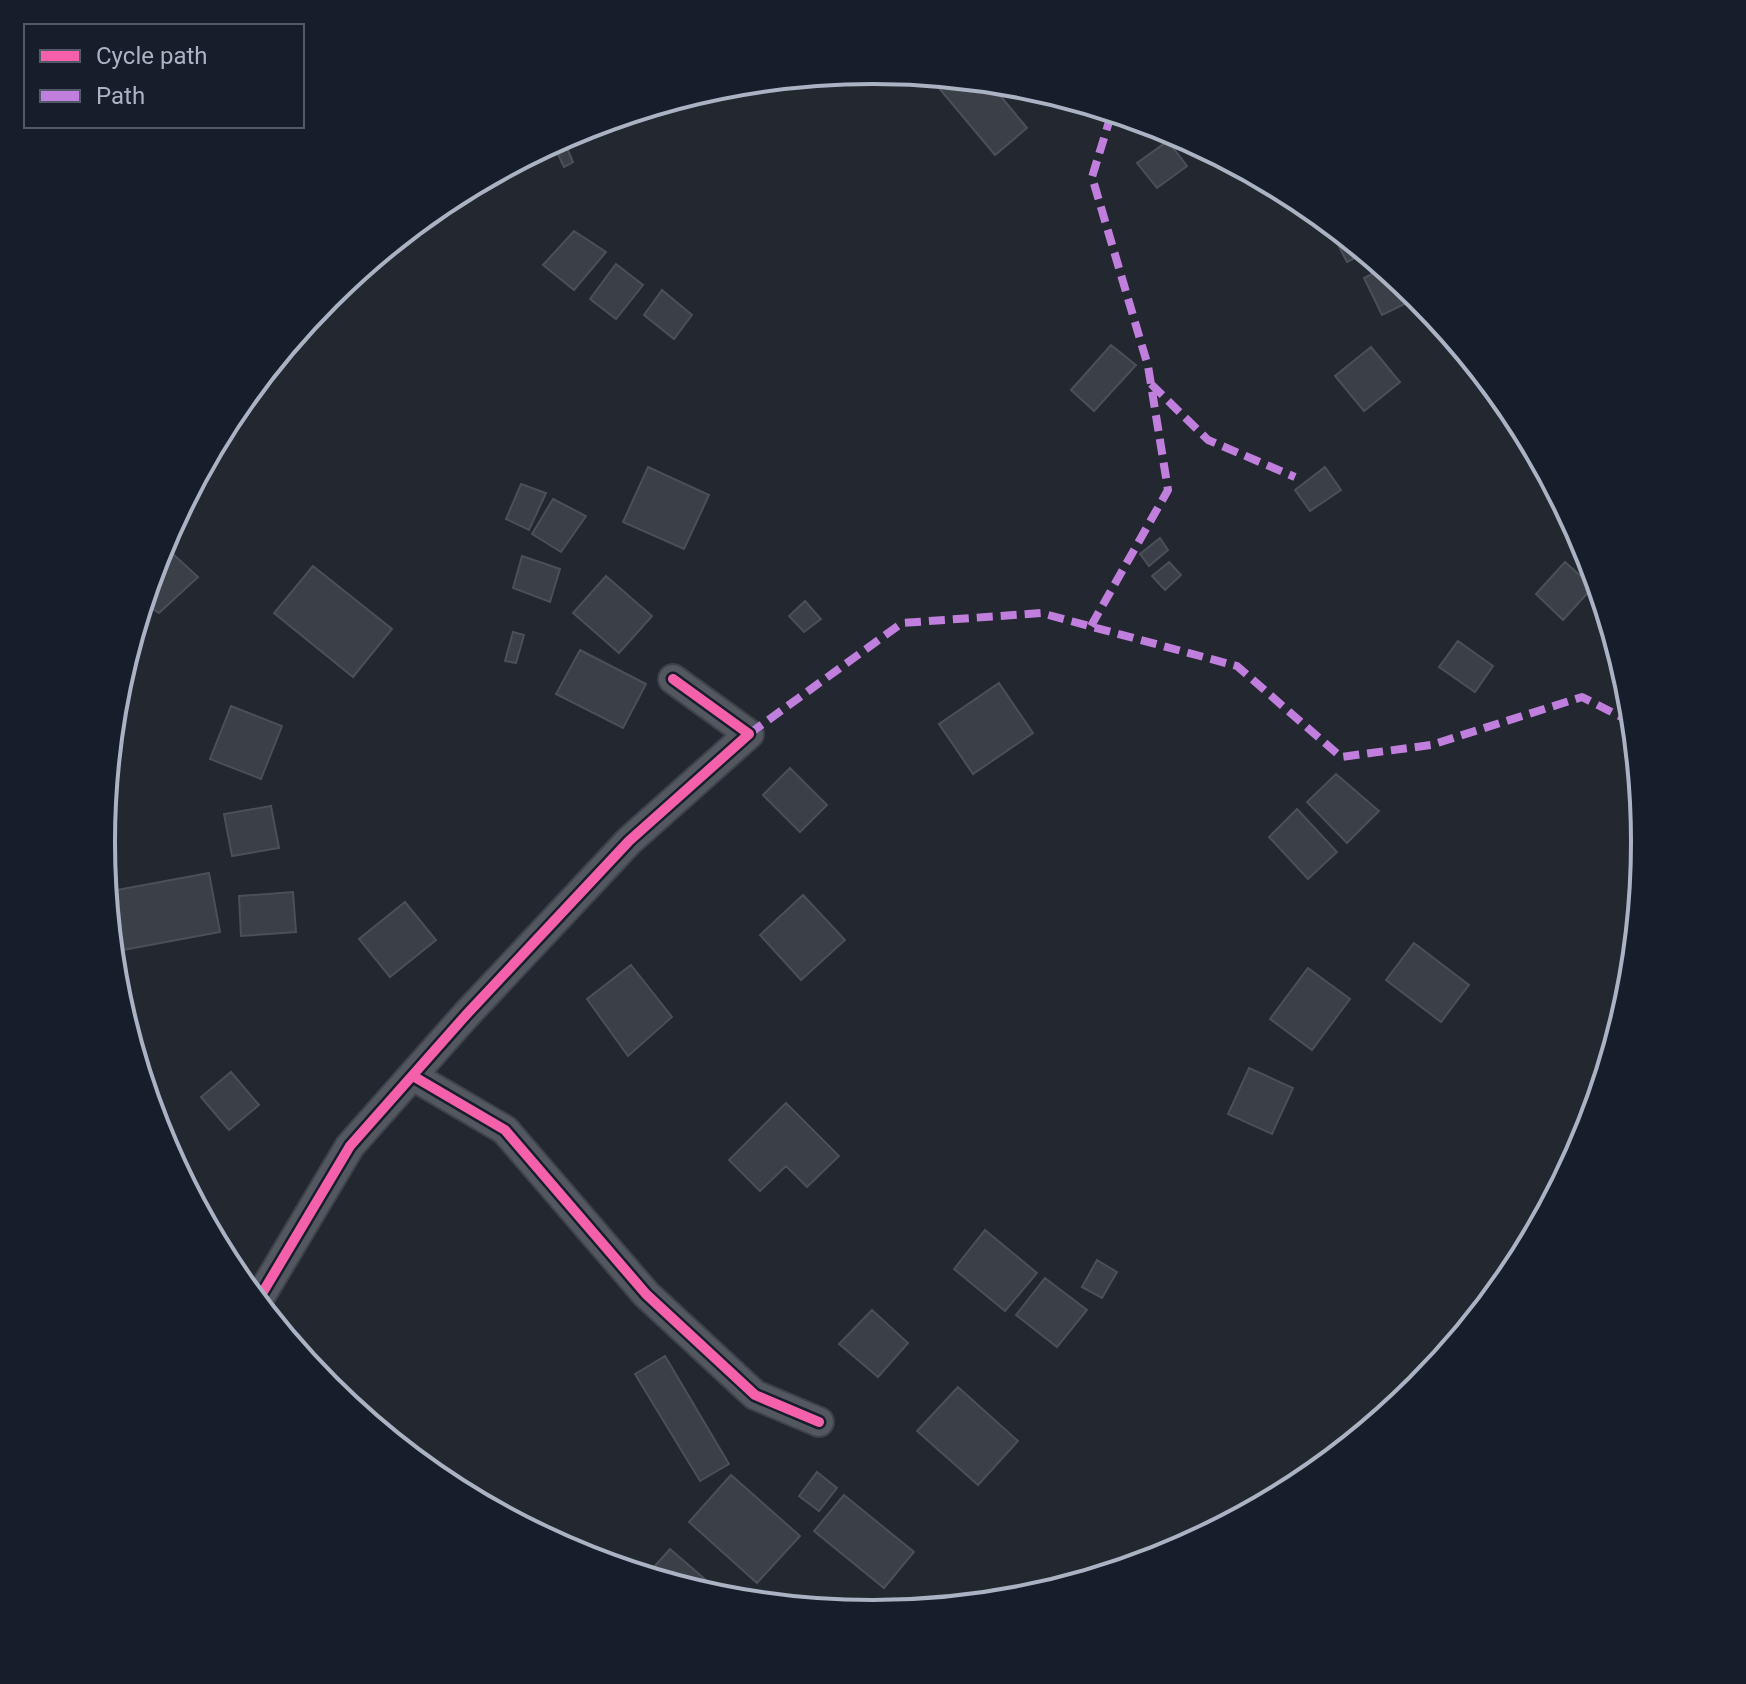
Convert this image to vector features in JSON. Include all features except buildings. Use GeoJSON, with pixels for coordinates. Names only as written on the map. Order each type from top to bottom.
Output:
{"type":"FeatureCollection","features":[{"type":"Feature","properties":{"kind":"street"},"geometry":{"type":"LineString","coordinates":[[263,1291],[350,1146],[629,841],[749,734],[673,679]]}},
{"type":"Feature","properties":{"kind":"street"},"geometry":{"type":"LineString","coordinates":[[413,1076],[505,1130],[646,1294],[755,1395],[819,1422]]}},
{"type":"Feature","properties":{"kind":"marked path"},"geometry":{"type":"LineString","coordinates":[[1091,626],[1168,490],[1148,366],[1092,177],[1109,122]]}},
{"type":"Feature","properties":{"kind":"marked path"},"geometry":{"type":"LineString","coordinates":[[1151,384],[1208,440],[1295,477]]}},
{"type":"Feature","properties":{"kind":"marked path"},"geometry":{"type":"LineString","coordinates":[[749,734],[902,623],[1041,613],[1237,666],[1341,757],[1431,745],[1582,697],[1620,716]]}},
{"type":"Feature","properties":{"kind":"cycle path"},"geometry":{"type":"LineString","coordinates":[[263,1291],[350,1146],[466,1015],[629,841],[749,734],[673,679]]}},
{"type":"Feature","properties":{"kind":"cycle path"},"geometry":{"type":"LineString","coordinates":[[413,1076],[505,1130],[646,1294],[755,1395],[819,1422]]}}]}
